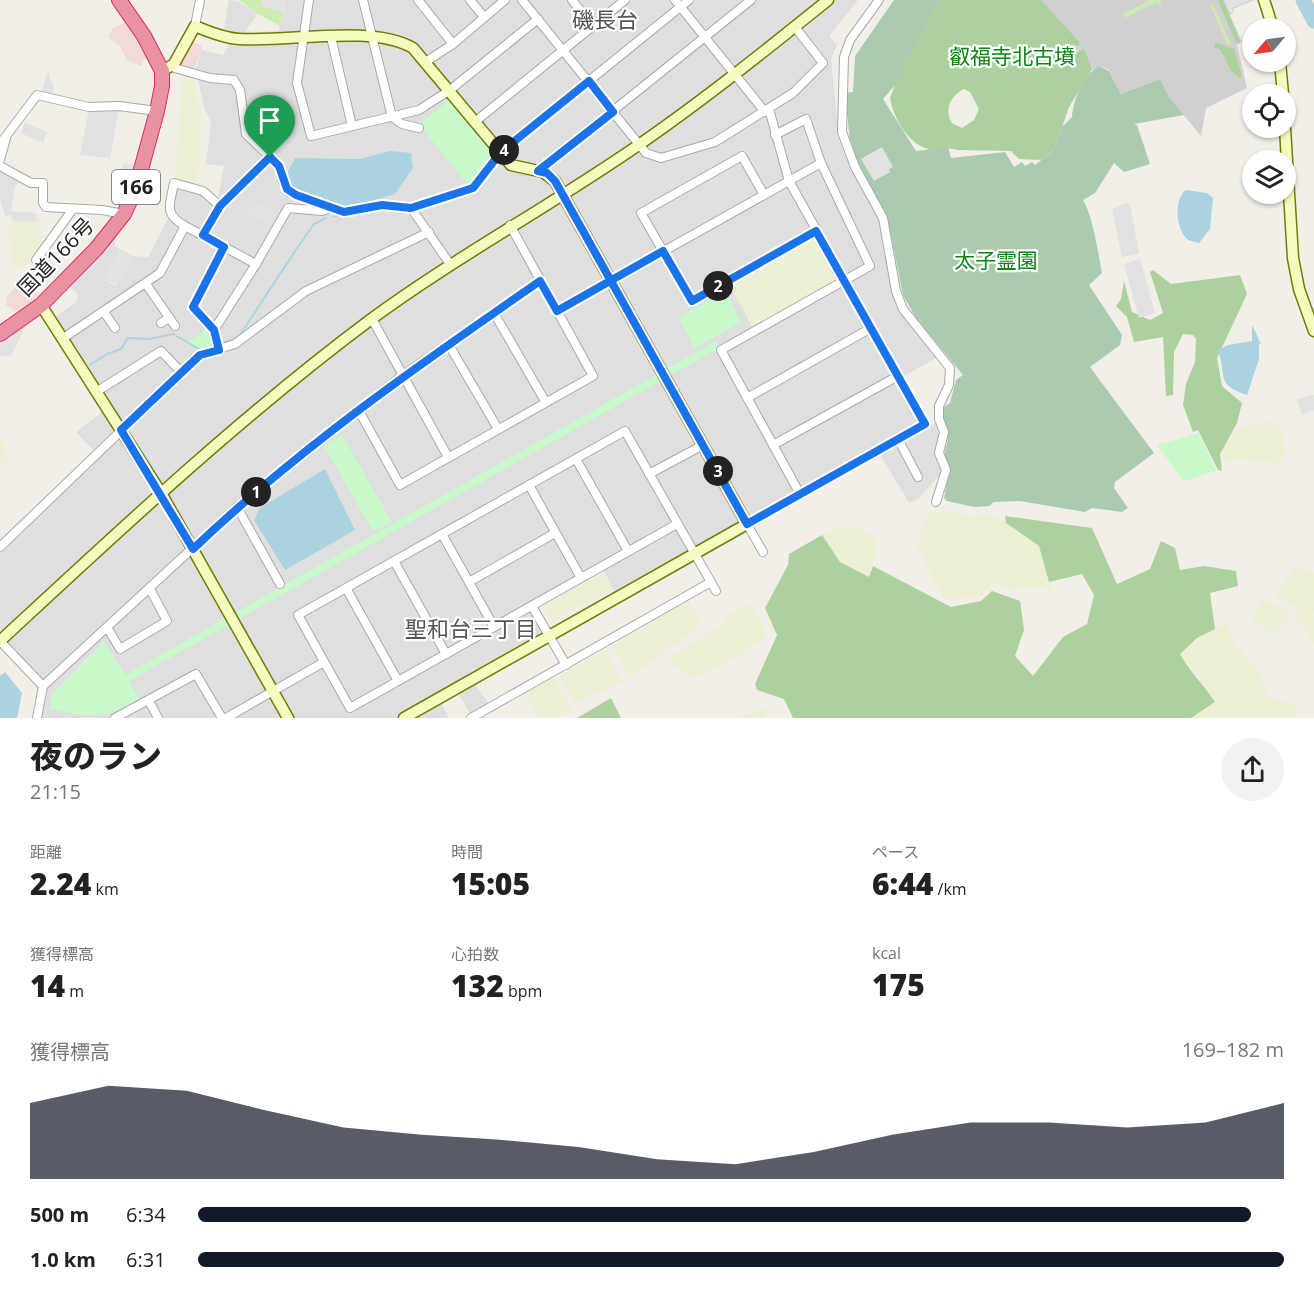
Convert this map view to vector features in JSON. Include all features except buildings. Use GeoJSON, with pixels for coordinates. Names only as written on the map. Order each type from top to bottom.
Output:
{"type":"FeatureCollection","features":[{"type":"Feature","properties":{"kind":"highway"},"geometry":{"type":"LineString","coordinates":[[119,0],[167,69]]}},
{"type":"Feature","properties":{"kind":"highway","name":"国道166号"},"geometry":{"type":"LineString","coordinates":[[0,334],[41,305],[96,249],[124,214],[136,188],[167,69]]}},
{"type":"Feature","properties":{"kind":"street"},"geometry":{"type":"LineString","coordinates":[[200,0],[195,26],[167,69],[192,75],[234,80],[240,90],[246,134],[279,166],[283,182],[290,192],[344,212],[382,205],[411,208],[473,188],[501,152],[589,81],[677,3],[689,0]]}},
{"type":"Feature","properties":{"kind":"street"},"geometry":{"type":"LineString","coordinates":[[309,0],[297,83],[311,136],[419,110],[450,90],[538,19]]}},
{"type":"Feature","properties":{"kind":"street"},"geometry":{"type":"LineString","coordinates":[[363,0],[392,117],[402,124],[419,128]]}},
{"type":"Feature","properties":{"kind":"street"},"geometry":{"type":"LineString","coordinates":[[418,0],[453,44]]}},
{"type":"Feature","properties":{"kind":"street"},"geometry":{"type":"LineString","coordinates":[[470,0],[484,17]]}},
{"type":"Feature","properties":{"kind":"street"},"geometry":{"type":"LineString","coordinates":[[427,61],[453,44],[505,0]]}},
{"type":"Feature","properties":{"kind":"street"},"geometry":{"type":"LineString","coordinates":[[522,0],[646,153],[661,158],[715,142],[793,93],[822,63],[795,27]]}},
{"type":"Feature","properties":{"kind":"street"},"geometry":{"type":"LineString","coordinates":[[572,0],[593,26]]}},
{"type":"Feature","properties":{"kind":"street"},"geometry":{"type":"LineString","coordinates":[[476,121],[624,0]]}},
{"type":"Feature","properties":{"kind":"street"},"geometry":{"type":"LineString","coordinates":[[538,171],[751,0]]}},
{"type":"Feature","properties":{"kind":"street"},"geometry":{"type":"LineString","coordinates":[[879,0],[850,40],[844,57],[842,132],[855,167],[883,218],[896,291],[903,309],[951,368],[949,385],[939,406],[939,419],[944,432],[939,453],[946,470],[936,502]]}},
{"type":"Feature","properties":{"kind":"street"},"geometry":{"type":"LineString","coordinates":[[1264,0],[1270,18]]}},
{"type":"Feature","properties":{"kind":"street"},"geometry":{"type":"LineString","coordinates":[[43,686],[0,641],[255,410],[372,319],[450,264],[640,144],[735,74],[824,1]]}},
{"type":"Feature","properties":{"kind":"street"},"geometry":{"type":"LineString","coordinates":[[677,3],[767,110],[789,181],[925,424]]}},
{"type":"Feature","properties":{"kind":"street"},"geometry":{"type":"LineString","coordinates":[[195,26],[239,39],[372,37],[406,44],[427,61],[514,167],[538,171],[551,177],[763,552]]}},
{"type":"Feature","properties":{"kind":"street"},"geometry":{"type":"LineString","coordinates":[[331,37],[352,126]]}},
{"type":"Feature","properties":{"kind":"street"},"geometry":{"type":"LineString","coordinates":[[0,144],[37,95],[89,107],[119,106],[157,111]]}},
{"type":"Feature","properties":{"kind":"street"},"geometry":{"type":"LineString","coordinates":[[775,135],[806,119],[821,163],[870,266],[721,350],[800,494]]}},
{"type":"Feature","properties":{"kind":"street"},"geometry":{"type":"LineString","coordinates":[[0,160],[8,131]]}},
{"type":"Feature","properties":{"kind":"street"},"geometry":{"type":"LineString","coordinates":[[1286,138],[1293,258],[1299,289],[1314,331]]}},
{"type":"Feature","properties":{"kind":"street"},"geometry":{"type":"LineString","coordinates":[[764,195],[742,156],[641,213],[692,301],[816,231]]}},
{"type":"Feature","properties":{"kind":"street"},"geometry":{"type":"LineString","coordinates":[[203,235],[220,206],[270,157]]}},
{"type":"Feature","properties":{"kind":"street"},"geometry":{"type":"LineString","coordinates":[[557,311],[821,163]]}},
{"type":"Feature","properties":{"kind":"street"},"geometry":{"type":"LineString","coordinates":[[0,166],[31,183],[43,183],[43,203],[46,207],[102,210],[124,214]]}},
{"type":"Feature","properties":{"kind":"street"},"geometry":{"type":"LineString","coordinates":[[220,206],[203,191],[174,183],[169,211],[172,218],[255,264]]}},
{"type":"Feature","properties":{"kind":"street"},"geometry":{"type":"LineString","coordinates":[[214,330],[288,208],[322,211],[331,208]]}},
{"type":"Feature","properties":{"kind":"street"},"geometry":{"type":"LineString","coordinates":[[411,208],[450,264]]}},
{"type":"Feature","properties":{"kind":"street"},"geometry":{"type":"LineString","coordinates":[[36,260],[73,209]]}},
{"type":"Feature","properties":{"kind":"street"},"geometry":{"type":"LineString","coordinates":[[62,339],[160,273],[185,225]]}},
{"type":"Feature","properties":{"kind":"street"},"geometry":{"type":"LineString","coordinates":[[359,411],[400,484],[593,376],[510,225]]}},
{"type":"Feature","properties":{"kind":"street"},"geometry":{"type":"LineString","coordinates":[[2,542],[200,355],[236,344],[306,291],[429,232]]}},
{"type":"Feature","properties":{"kind":"street"},"geometry":{"type":"LineString","coordinates":[[219,350],[214,330],[193,307],[224,247]]}},
{"type":"Feature","properties":{"kind":"street"},"geometry":{"type":"LineString","coordinates":[[39,718],[43,686],[108,629],[237,507],[403,375],[540,281]]}},
{"type":"Feature","properties":{"kind":"street"},"geometry":{"type":"LineString","coordinates":[[146,284],[165,320],[175,326]]}},
{"type":"Feature","properties":{"kind":"street"},"geometry":{"type":"LineString","coordinates":[[41,305],[161,493],[288,718]]}},
{"type":"Feature","properties":{"kind":"street"},"geometry":{"type":"LineString","coordinates":[[104,312],[115,328]]}},
{"type":"Feature","properties":{"kind":"street"},"geometry":{"type":"LineString","coordinates":[[494,313],[545,402]]}},
{"type":"Feature","properties":{"kind":"street"},"geometry":{"type":"LineString","coordinates":[[372,319],[448,457]]}},
{"type":"Feature","properties":{"kind":"street"},"geometry":{"type":"LineString","coordinates":[[747,398],[871,328]]}},
{"type":"Feature","properties":{"kind":"street"},"geometry":{"type":"LineString","coordinates":[[449,345],[498,429]]}},
{"type":"Feature","properties":{"kind":"street"},"geometry":{"type":"LineString","coordinates":[[96,392],[161,351],[181,372]]}},
{"type":"Feature","properties":{"kind":"street"},"geometry":{"type":"LineString","coordinates":[[773,445],[898,376]]}},
{"type":"Feature","properties":{"kind":"street"},"geometry":{"type":"LineString","coordinates":[[404,718],[416,715],[800,494],[925,424],[939,419]]}},
{"type":"Feature","properties":{"kind":"street"},"geometry":{"type":"LineString","coordinates":[[677,524],[350,708],[298,615],[625,431],[716,591]]}},
{"type":"Feature","properties":{"kind":"street"},"geometry":{"type":"LineString","coordinates":[[898,440],[918,477]]}},
{"type":"Feature","properties":{"kind":"street"},"geometry":{"type":"LineString","coordinates":[[649,474],[703,445]]}},
{"type":"Feature","properties":{"kind":"street"},"geometry":{"type":"LineString","coordinates":[[576,459],[628,551]]}},
{"type":"Feature","properties":{"kind":"street"},"geometry":{"type":"LineString","coordinates":[[529,485],[581,578]]}},
{"type":"Feature","properties":{"kind":"street"},"geometry":{"type":"LineString","coordinates":[[237,507],[280,584]]}},
{"type":"Feature","properties":{"kind":"street"},"geometry":{"type":"LineString","coordinates":[[469,582],[555,533]]}},
{"type":"Feature","properties":{"kind":"street"},"geometry":{"type":"LineString","coordinates":[[442,534],[494,627]]}},
{"type":"Feature","properties":{"kind":"street"},"geometry":{"type":"LineString","coordinates":[[394,561],[446,654]]}},
{"type":"Feature","properties":{"kind":"street"},"geometry":{"type":"LineString","coordinates":[[471,718],[711,582]]}},
{"type":"Feature","properties":{"kind":"street"},"geometry":{"type":"LineString","coordinates":[[346,588],[398,681]]}},
{"type":"Feature","properties":{"kind":"street"},"geometry":{"type":"LineString","coordinates":[[108,629],[120,650],[167,621],[150,589]]}},
{"type":"Feature","properties":{"kind":"street"},"geometry":{"type":"LineString","coordinates":[[532,606],[566,665]]}},
{"type":"Feature","properties":{"kind":"street"},"geometry":{"type":"LineString","coordinates":[[115,718],[196,674],[224,718],[324,662]]}},
{"type":"Feature","properties":{"kind":"street"},"geometry":{"type":"LineString","coordinates":[[148,700],[158,718]]}},
{"type":"Feature","properties":{"kind":"shaded area"},"geometry":{"type":"Polygon","coordinates":[[[229,0],[240,2],[258,14],[245,31],[253,32],[279,31],[286,0],[858,0],[829,36],[837,45],[831,59],[839,140],[844,154],[879,219],[894,293],[939,356],[896,381],[923,430],[938,422],[941,431],[942,472],[919,498],[909,503],[875,446],[614,591],[601,565],[527,606],[542,629],[539,634],[468,674],[490,706],[471,716],[459,694],[442,704],[449,718],[32,718],[38,693],[36,686],[0,648],[0,552],[99,456],[76,432],[111,405],[55,317],[76,302],[78,294],[67,284],[116,234],[115,246],[120,249],[105,280],[116,286],[133,256],[148,257],[173,209],[176,189],[180,187],[205,195],[217,204],[224,166],[206,164],[211,123],[204,107],[197,74],[194,73],[202,50],[223,55],[227,48],[233,32],[224,29],[229,0]]]}},
{"type":"Feature","properties":{"kind":"shaded area"},"geometry":{"type":"Polygon","coordinates":[[[262,0],[286,0],[283,12],[261,5],[262,0]]]}},
{"type":"Feature","properties":{"kind":"shaded area"},"geometry":{"type":"Polygon","coordinates":[[[1018,0],[1254,0],[1233,9],[1234,12],[1230,15],[1242,42],[1237,45],[1246,84],[1242,84],[1242,90],[1206,108],[1201,136],[1169,97],[1160,79],[1121,94],[1109,70],[1100,66],[1075,78],[1018,0]]]}},
{"type":"Feature","properties":{"kind":"shaded area"},"geometry":{"type":"Polygon","coordinates":[[[1224,0],[1251,0],[1232,8],[1233,12],[1230,13],[1224,0]]]}},
{"type":"Feature","properties":{"kind":"shaded area"},"geometry":{"type":"Polygon","coordinates":[[[128,21],[148,53],[141,66],[127,60],[119,45],[108,38],[112,29],[128,21]]]}},
{"type":"Feature","properties":{"kind":"shaded area"},"geometry":{"type":"Polygon","coordinates":[[[191,41],[201,45],[202,50],[192,72],[177,67],[191,41]]]}},
{"type":"Feature","properties":{"kind":"shaded area"},"geometry":{"type":"Polygon","coordinates":[[[47,73],[49,73],[50,81],[52,80],[54,92],[48,94],[41,93],[47,73]]]}},
{"type":"Feature","properties":{"kind":"shaded area"},"geometry":{"type":"Polygon","coordinates":[[[89,109],[119,109],[110,158],[80,155],[89,109]]]}},
{"type":"Feature","properties":{"kind":"shaded area"},"geometry":{"type":"Polygon","coordinates":[[[25,123],[47,132],[43,143],[21,133],[25,123]]]}},
{"type":"Feature","properties":{"kind":"shaded area"},"geometry":{"type":"Polygon","coordinates":[[[882,147],[893,167],[889,169],[890,172],[874,181],[861,159],[882,147]]]}},
{"type":"Feature","properties":{"kind":"shaded area"},"geometry":{"type":"Polygon","coordinates":[[[123,163],[139,165],[134,185],[121,184],[123,163]]]}},
{"type":"Feature","properties":{"kind":"shaded area"},"geometry":{"type":"Polygon","coordinates":[[[0,171],[20,182],[15,186],[11,211],[37,213],[36,222],[12,221],[11,215],[5,216],[0,198],[0,171]]]}},
{"type":"Feature","properties":{"kind":"shaded area"},"geometry":{"type":"Polygon","coordinates":[[[256,203],[279,216],[276,222],[273,220],[270,226],[245,212],[256,203]]]}},
{"type":"Feature","properties":{"kind":"shaded area"},"geometry":{"type":"Polygon","coordinates":[[[1126,203],[1130,205],[1139,254],[1122,257],[1112,209],[1126,203]]]}},
{"type":"Feature","properties":{"kind":"shaded area"},"geometry":{"type":"Polygon","coordinates":[[[120,249],[133,256],[116,285],[105,279],[120,249]]]}},
{"type":"Feature","properties":{"kind":"shaded area"},"geometry":{"type":"Polygon","coordinates":[[[1140,259],[1155,313],[1139,318],[1124,264],[1140,259]]]}},
{"type":"Feature","properties":{"kind":"shaded area"},"geometry":{"type":"Polygon","coordinates":[[[20,281],[43,298],[22,315],[6,305],[7,296],[20,281]]]}},
{"type":"Feature","properties":{"kind":"shaded area"},"geometry":{"type":"Polygon","coordinates":[[[19,327],[23,332],[11,356],[0,356],[0,338],[19,327]]]}},
{"type":"Feature","properties":{"kind":"shaded area"},"geometry":{"type":"Polygon","coordinates":[[[1314,395],[1314,410],[1302,415],[1297,399],[1314,395]]]}},
{"type":"Feature","properties":{"kind":"green space"},"geometry":{"type":"Polygon","coordinates":[[[239,0],[262,0],[261,5],[283,12],[280,26],[258,14],[239,0]]]}},
{"type":"Feature","properties":{"kind":"green space","name":"太子霊園"},"geometry":{"type":"Polygon","coordinates":[[[894,0],[940,0],[902,69],[903,76],[883,99],[916,151],[948,147],[951,158],[1005,152],[1014,167],[1022,162],[1025,166],[1032,162],[1035,165],[1054,150],[1062,127],[1072,117],[1080,88],[1099,66],[1109,71],[1121,94],[1160,79],[1169,97],[1184,115],[1134,124],[1137,125],[1150,164],[1124,172],[1114,163],[1095,193],[1083,200],[1092,225],[1102,273],[1089,285],[1122,335],[1120,345],[1090,367],[1154,453],[1115,482],[1114,488],[1128,508],[1122,512],[1092,508],[1085,512],[1020,501],[994,502],[989,506],[974,507],[947,501],[944,498],[950,468],[944,457],[948,439],[942,413],[944,407],[950,403],[956,380],[963,375],[916,318],[903,295],[888,220],[856,158],[850,141],[845,93],[853,92],[855,56],[894,0]]]}},
{"type":"Feature","properties":{"kind":"green space","name":"叡福寺北古墳"},"geometry":{"type":"Polygon","coordinates":[[[940,0],[1041,0],[1081,44],[1067,51],[1069,56],[1084,49],[1092,69],[1069,107],[1054,150],[1041,160],[1019,159],[1011,151],[928,149],[914,142],[898,121],[890,98],[901,69],[940,0]],[[964,89],[955,95],[949,108],[952,123],[962,128],[974,120],[979,109],[970,92],[964,89]]]}},
{"type":"Feature","properties":{"kind":"green space"},"geometry":{"type":"Polygon","coordinates":[[[1150,0],[1160,0],[1162,3],[1158,5],[1156,2],[1125,18],[1123,14],[1150,0]]]}},
{"type":"Feature","properties":{"kind":"green space"},"geometry":{"type":"Polygon","coordinates":[[[1218,0],[1223,0],[1240,42],[1236,43],[1218,0]]]}},
{"type":"Feature","properties":{"kind":"green space"},"geometry":{"type":"Polygon","coordinates":[[[1210,5],[1213,5],[1231,44],[1228,45],[1210,5]]]}},
{"type":"Feature","properties":{"kind":"green space"},"geometry":{"type":"Polygon","coordinates":[[[1215,43],[1234,49],[1242,76],[1240,78],[1231,71],[1220,49],[1214,48],[1215,43]]]}},
{"type":"Feature","properties":{"kind":"green space"},"geometry":{"type":"Polygon","coordinates":[[[182,75],[192,77],[202,117],[197,186],[175,180],[182,75]]]}},
{"type":"Feature","properties":{"kind":"green space"},"geometry":{"type":"Polygon","coordinates":[[[449,100],[495,153],[468,185],[419,124],[449,100]]]}},
{"type":"Feature","properties":{"kind":"green space"},"geometry":{"type":"Polygon","coordinates":[[[36,216],[41,219],[39,240],[46,240],[24,269],[16,267],[12,265],[8,227],[13,225],[12,221],[35,222],[36,216]]]}},
{"type":"Feature","properties":{"kind":"green space"},"geometry":{"type":"Polygon","coordinates":[[[813,238],[837,282],[753,328],[729,284],[813,238]]]}},
{"type":"Feature","properties":{"kind":"green space"},"geometry":{"type":"Polygon","coordinates":[[[1153,270],[1171,284],[1240,275],[1247,294],[1217,358],[1222,386],[1242,403],[1237,423],[1220,454],[1222,471],[1218,470],[1198,430],[1193,432],[1183,405],[1186,384],[1195,362],[1196,339],[1193,335],[1183,334],[1174,352],[1173,395],[1166,396],[1163,337],[1134,342],[1127,317],[1116,306],[1121,299],[1124,281],[1132,312],[1150,320],[1163,313],[1150,272],[1153,270]]]}},
{"type":"Feature","properties":{"kind":"green space"},"geometry":{"type":"Polygon","coordinates":[[[725,291],[741,322],[695,348],[678,318],[725,291]]]}},
{"type":"Feature","properties":{"kind":"green space"},"geometry":{"type":"Polygon","coordinates":[[[210,327],[216,347],[201,352],[186,343],[210,327]]]}},
{"type":"Feature","properties":{"kind":"green space"},"geometry":{"type":"Polygon","coordinates":[[[716,341],[719,348],[129,681],[141,702],[107,714],[97,715],[50,709],[52,694],[104,641],[125,675],[716,341]]]}},
{"type":"Feature","properties":{"kind":"green space"},"geometry":{"type":"Polygon","coordinates":[[[1266,421],[1282,428],[1285,454],[1278,463],[1236,459],[1224,461],[1218,435],[1266,421]]]}},
{"type":"Feature","properties":{"kind":"green space"},"geometry":{"type":"Polygon","coordinates":[[[1199,433],[1216,471],[1184,481],[1157,445],[1199,433]]]}},
{"type":"Feature","properties":{"kind":"green space"},"geometry":{"type":"Polygon","coordinates":[[[0,434],[9,460],[0,467],[0,434]]]}},
{"type":"Feature","properties":{"kind":"green space"},"geometry":{"type":"Polygon","coordinates":[[[342,435],[392,522],[373,531],[324,446],[342,435]]]}},
{"type":"Feature","properties":{"kind":"green space"},"geometry":{"type":"Polygon","coordinates":[[[936,510],[969,516],[996,515],[1039,546],[1052,590],[1036,586],[1012,589],[992,583],[979,597],[944,600],[917,547],[923,537],[919,531],[931,512],[936,510]]]}},
{"type":"Feature","properties":{"kind":"green space"},"geometry":{"type":"Polygon","coordinates":[[[1005,516],[1092,528],[1117,584],[1150,569],[1161,541],[1175,548],[1180,570],[1204,566],[1236,571],[1238,586],[1210,593],[1215,629],[1197,638],[1180,654],[1215,702],[1191,718],[793,718],[784,699],[757,690],[755,684],[777,635],[765,608],[788,565],[789,554],[822,535],[840,562],[869,577],[873,566],[951,607],[981,601],[992,591],[1020,601],[1024,630],[1015,656],[1033,676],[1063,637],[1087,624],[1094,595],[1082,574],[1049,582],[1039,546],[1006,523],[1005,516]]]}},
{"type":"Feature","properties":{"kind":"green space"},"geometry":{"type":"Polygon","coordinates":[[[852,526],[876,536],[873,566],[869,577],[840,562],[822,535],[839,528],[852,526]]]}},
{"type":"Feature","properties":{"kind":"green space"},"geometry":{"type":"Polygon","coordinates":[[[1294,566],[1314,572],[1314,612],[1301,611],[1276,596],[1294,566]]]}},
{"type":"Feature","properties":{"kind":"green space"},"geometry":{"type":"Polygon","coordinates":[[[603,572],[612,588],[552,622],[543,606],[603,572]]]}},
{"type":"Feature","properties":{"kind":"green space"},"geometry":{"type":"Polygon","coordinates":[[[688,599],[701,623],[668,651],[651,620],[688,599]]]}},
{"type":"Feature","properties":{"kind":"green space"},"geometry":{"type":"Polygon","coordinates":[[[1262,600],[1284,608],[1291,617],[1277,632],[1270,634],[1251,618],[1262,600]]]}},
{"type":"Feature","properties":{"kind":"green space"},"geometry":{"type":"Polygon","coordinates":[[[751,602],[768,636],[735,658],[718,628],[730,615],[751,602]]]}},
{"type":"Feature","properties":{"kind":"green space"},"geometry":{"type":"Polygon","coordinates":[[[1295,612],[1314,615],[1314,642],[1311,642],[1304,627],[1295,618],[1295,612]]]}},
{"type":"Feature","properties":{"kind":"green space"},"geometry":{"type":"Polygon","coordinates":[[[1227,623],[1232,640],[1261,674],[1263,682],[1249,690],[1263,683],[1268,697],[1296,705],[1296,718],[1191,718],[1204,708],[1240,695],[1215,702],[1203,682],[1180,654],[1197,638],[1227,623]]]}},
{"type":"Feature","properties":{"kind":"green space"},"geometry":{"type":"Polygon","coordinates":[[[651,624],[666,651],[630,677],[612,646],[651,624]]]}},
{"type":"Feature","properties":{"kind":"green space"},"geometry":{"type":"Polygon","coordinates":[[[716,628],[734,658],[694,679],[676,667],[669,658],[716,628]]]}},
{"type":"Feature","properties":{"kind":"green space"},"geometry":{"type":"Polygon","coordinates":[[[605,650],[622,682],[574,703],[559,676],[605,650]]]}},
{"type":"Feature","properties":{"kind":"green space"},"geometry":{"type":"Polygon","coordinates":[[[553,675],[572,709],[558,718],[538,718],[524,692],[553,675]]]}},
{"type":"Feature","properties":{"kind":"green space"},"geometry":{"type":"Polygon","coordinates":[[[611,698],[621,718],[577,718],[611,698]]]}},
{"type":"Feature","properties":{"kind":"green space"},"geometry":{"type":"Polygon","coordinates":[[[767,706],[765,718],[738,718],[767,706]]]}},
{"type":"Feature","properties":{"kind":"water"},"geometry":{"type":"Polygon","coordinates":[[[390,151],[411,153],[413,168],[395,194],[347,208],[299,191],[290,184],[287,173],[295,158],[359,159],[390,151]]]}},
{"type":"Feature","properties":{"kind":"water"},"geometry":{"type":"Polygon","coordinates":[[[1186,190],[1207,193],[1213,198],[1210,229],[1199,243],[1188,240],[1179,222],[1179,201],[1186,190]]]}},
{"type":"Feature","properties":{"kind":"water"},"geometry":{"type":"Polygon","coordinates":[[[1252,325],[1261,344],[1259,344],[1259,359],[1247,395],[1226,383],[1218,350],[1228,345],[1252,341],[1252,325]]]}},
{"type":"Feature","properties":{"kind":"water"},"geometry":{"type":"Polygon","coordinates":[[[325,469],[355,530],[285,570],[254,520],[260,508],[325,469]]]}},
{"type":"Feature","properties":{"kind":"water"},"geometry":{"type":"Polygon","coordinates":[[[5,672],[22,693],[17,718],[0,718],[0,676],[5,672]]]}},
{"type":"Feature","properties":{"kind":"waterway"},"geometry":{"type":"LineString","coordinates":[[1303,0],[1314,21]]}},
{"type":"Feature","properties":{"kind":"waterway"},"geometry":{"type":"LineString","coordinates":[[334,216],[340,216]]}},
{"type":"Feature","properties":{"kind":"waterway"},"geometry":{"type":"LineString","coordinates":[[220,344],[238,338],[314,224],[326,218]]}},
{"type":"Feature","properties":{"kind":"waterway"},"geometry":{"type":"LineString","coordinates":[[90,365],[107,354],[121,349],[128,338],[149,339],[173,334],[201,350],[215,346]]}},
{"type":"Feature","properties":{"kind":"district","name":"磯長台"},"geometry":{"type":"Point","coordinates":[605,20]}},
{"type":"Feature","properties":{"kind":"district","name":"聖和台三丁目"},"geometry":{"type":"Point","coordinates":[471,629]}},
{"type":"Feature","properties":{"kind":"route"},"geometry":{"type":"LineString","coordinates":[[270,157],[220,206],[203,235],[224,247],[193,307],[214,330],[219,350],[200,355],[121,430],[193,549],[237,507],[403,375],[540,281],[557,311],[610,281],[663,251],[692,301],[816,231],[925,424],[747,524],[610,281],[555,181],[547,173],[538,171],[613,112],[589,81],[501,152],[473,188],[411,208],[382,205],[344,212],[296,195],[287,189],[279,166],[270,157]]}}]}
